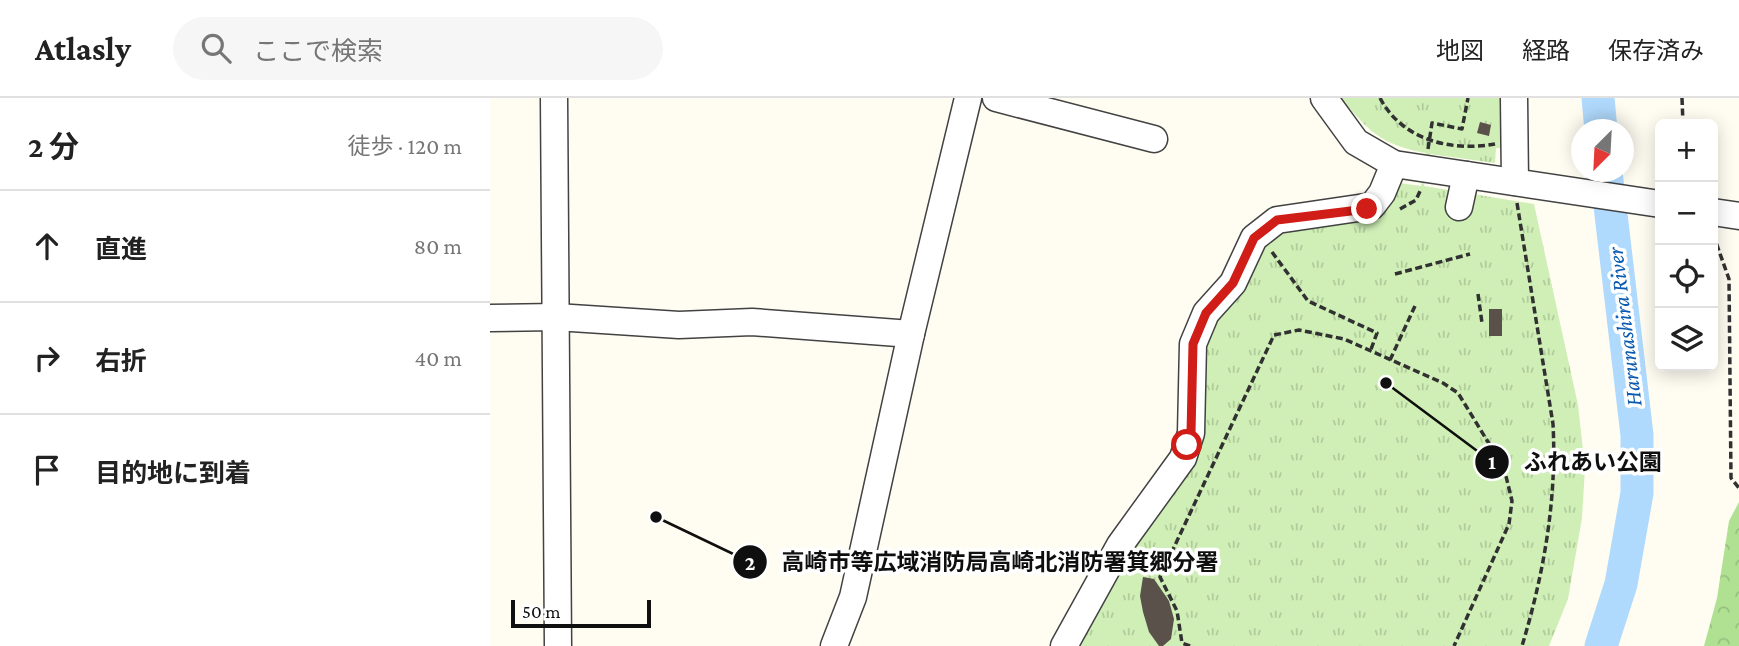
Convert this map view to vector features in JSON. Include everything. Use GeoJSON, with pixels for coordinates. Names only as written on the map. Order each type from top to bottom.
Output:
{"type":"FeatureCollection","features":[{"type":"Feature","properties":{"kind":"street"},"geometry":{"type":"LineString","coordinates":[[554,98],[558,646]]}},
{"type":"Feature","properties":{"kind":"street"},"geometry":{"type":"LineString","coordinates":[[834,646],[853,597],[911,334],[968,98]]}},
{"type":"Feature","properties":{"kind":"street"},"geometry":{"type":"LineString","coordinates":[[996,98],[1154,139]]}},
{"type":"Feature","properties":{"kind":"street"},"geometry":{"type":"LineString","coordinates":[[1324,98],[1356,142],[1394,164],[1466,175],[1518,187],[1655,203]]}},
{"type":"Feature","properties":{"kind":"street"},"geometry":{"type":"LineString","coordinates":[[1514,98],[1518,187]]}},
{"type":"Feature","properties":{"kind":"street"},"geometry":{"type":"LineString","coordinates":[[1064,646],[1120,545],[1183,458],[1205,452],[1191,433],[1193,344],[1206,313],[1233,283],[1254,238],[1277,220],[1360,216],[1377,203],[1394,164]]}},
{"type":"Feature","properties":{"kind":"street"},"geometry":{"type":"LineString","coordinates":[[1460,207],[1466,175]]}},
{"type":"Feature","properties":{"kind":"street"},"geometry":{"type":"LineString","coordinates":[[1718,213],[1739,216]]}},
{"type":"Feature","properties":{"kind":"street"},"geometry":{"type":"LineString","coordinates":[[490,318],[556,317],[678,325],[752,322],[911,334]]}},
{"type":"Feature","properties":{"kind":"path"},"geometry":{"type":"LineString","coordinates":[[1380,98],[1396,120],[1411,133],[1429,141],[1477,148],[1500,143]]}},
{"type":"Feature","properties":{"kind":"path"},"geometry":{"type":"LineString","coordinates":[[1427,158],[1432,123],[1462,129],[1468,98]]}},
{"type":"Feature","properties":{"kind":"path"},"geometry":{"type":"LineString","coordinates":[[1682,98],[1683,119]]}},
{"type":"Feature","properties":{"kind":"path"},"geometry":{"type":"LineString","coordinates":[[1518,187],[1553,424],[1555,458],[1554,495],[1545,552],[1522,646]]}},
{"type":"Feature","properties":{"kind":"path"},"geometry":{"type":"LineString","coordinates":[[1273,243],[1271,251],[1308,301],[1377,333],[1370,352]]}},
{"type":"Feature","properties":{"kind":"path"},"geometry":{"type":"LineString","coordinates":[[1717,245],[1729,279],[1731,478],[1739,488]]}},
{"type":"Feature","properties":{"kind":"path"},"geometry":{"type":"LineString","coordinates":[[1395,274],[1470,254]]}},
{"type":"Feature","properties":{"kind":"path"},"geometry":{"type":"LineString","coordinates":[[1478,294],[1482,323]]}},
{"type":"Feature","properties":{"kind":"path"},"geometry":{"type":"LineString","coordinates":[[1390,360],[1415,306]]}},
{"type":"Feature","properties":{"kind":"path"},"geometry":{"type":"LineString","coordinates":[[1190,646],[1182,644],[1177,611],[1160,578],[1205,452],[1274,335],[1299,330],[1344,339],[1443,383],[1458,393],[1504,468],[1512,500],[1509,524],[1454,646]]}},
{"type":"Feature","properties":{"kind":"green space"},"geometry":{"type":"Polygon","coordinates":[[[1341,98],[1504,98],[1504,148],[1496,148],[1495,163],[1430,154],[1424,186],[1534,204],[1578,405],[1585,468],[1582,518],[1568,599],[1549,646],[1073,646],[1115,573],[1161,508],[1202,345],[1263,236],[1399,183],[1421,186],[1426,153],[1387,141],[1360,120],[1341,98]]]}},
{"type":"Feature","properties":{"kind":"green space"},"geometry":{"type":"Polygon","coordinates":[[[1739,502],[1739,646],[1704,646],[1717,598],[1729,521],[1739,502]]]}},
{"type":"Feature","properties":{"kind":"building"},"geometry":{"type":"Polygon","coordinates":[[[1480,122],[1491,125],[1489,136],[1477,133],[1480,122]]]}},
{"type":"Feature","properties":{"kind":"building"},"geometry":{"type":"Polygon","coordinates":[[[1489,309],[1502,309],[1502,336],[1489,336],[1489,309]]]}},
{"type":"Feature","properties":{"kind":"building"},"geometry":{"type":"Polygon","coordinates":[[[1143,577],[1154,579],[1169,601],[1174,619],[1171,639],[1163,646],[1159,646],[1149,632],[1143,612],[1140,596],[1143,577]]]}},
{"type":"Feature","properties":{"kind":"waterway","name":"Harunashira River"},"geometry":{"type":"LineString","coordinates":[[1598,98],[1600,119]]}},
{"type":"Feature","properties":{"kind":"waterway","name":"Harunashira River"},"geometry":{"type":"LineString","coordinates":[[1601,646],[1621,584],[1637,493],[1637,435],[1607,182]]}},
{"type":"Feature","properties":{"kind":"place","name":"ふれあい公園"},"geometry":{"type":"Point","coordinates":[1386,383]}},
{"type":"Feature","properties":{"kind":"place","name":"高崎市等広域消防局高崎北消防署箕郷分署"},"geometry":{"type":"Point","coordinates":[656,517]}},
{"type":"Feature","properties":{"kind":"route"},"geometry":{"type":"LineString","coordinates":[[1187,445],[1191,433],[1193,344],[1206,313],[1233,283],[1254,238],[1262,229],[1277,220],[1367,209]]}}]}
